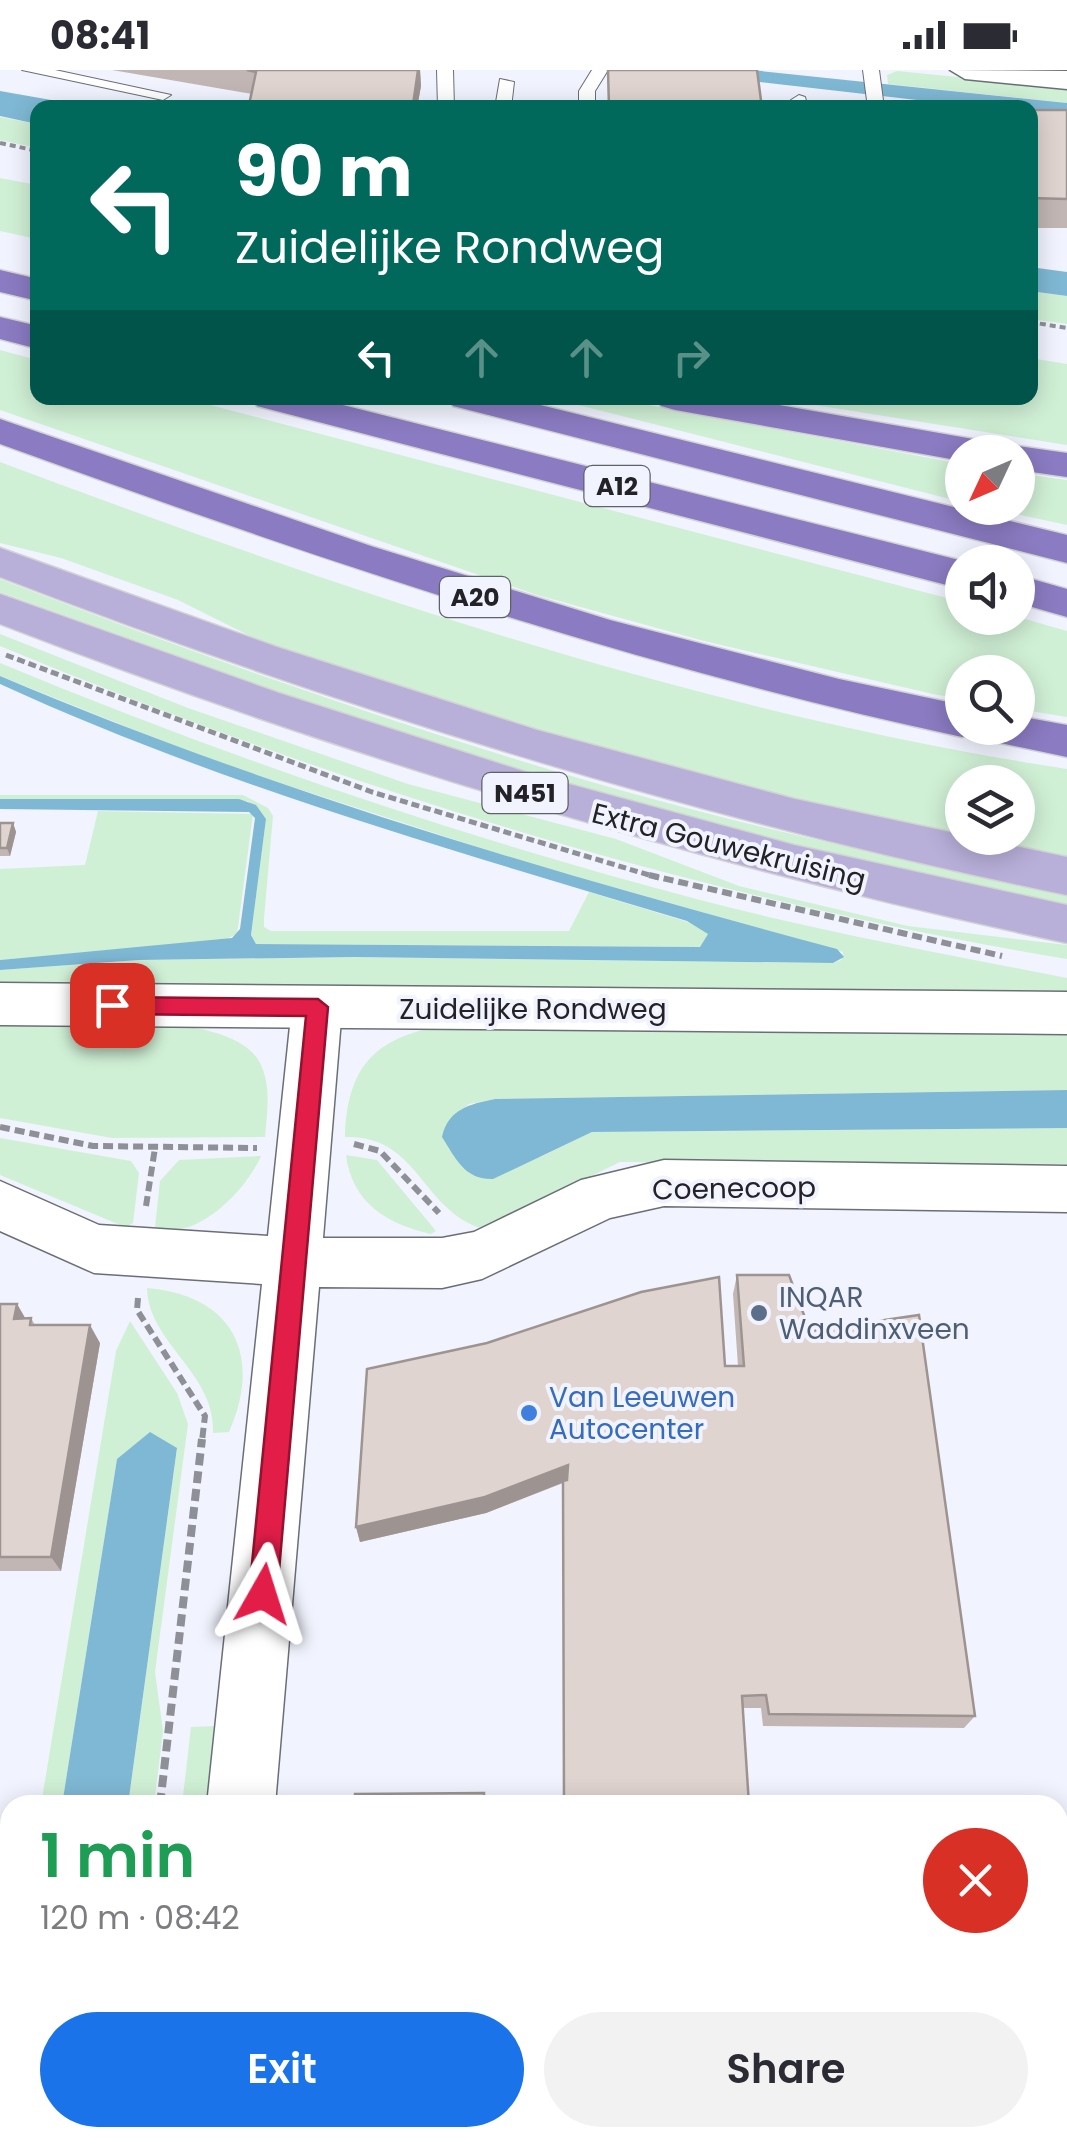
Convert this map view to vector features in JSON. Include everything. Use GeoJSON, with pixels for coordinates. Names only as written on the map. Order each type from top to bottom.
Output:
{"type":"FeatureCollection","features":[{"type":"Feature","properties":{"kind":"highway"},"geometry":{"type":"LineString","coordinates":[[0,250],[30,256]]}},
{"type":"Feature","properties":{"kind":"highway"},"geometry":{"type":"LineString","coordinates":[[0,280],[30,288]]}},
{"type":"Feature","properties":{"kind":"highway"},"geometry":{"type":"LineString","coordinates":[[0,328],[30,336]]}},
{"type":"Feature","properties":{"kind":"highway","name":"A12"},"geometry":{"type":"LineString","coordinates":[[297,405],[945,571]]}},
{"type":"Feature","properties":{"kind":"highway","name":"A12"},"geometry":{"type":"LineString","coordinates":[[495,405],[1067,549]]}},
{"type":"Feature","properties":{"kind":"highway"},"geometry":{"type":"LineString","coordinates":[[714,405],[945,446]]}},
{"type":"Feature","properties":{"kind":"highway","name":"A20"},"geometry":{"type":"LineString","coordinates":[[0,430],[411,576],[549,620],[720,667],[945,717]]}},
{"type":"Feature","properties":{"kind":"highway"},"geometry":{"type":"LineString","coordinates":[[1035,460],[1067,465]]}},
{"type":"Feature","properties":{"kind":"highway"},"geometry":{"type":"LineString","coordinates":[[1035,594],[1067,602]]}},
{"type":"Feature","properties":{"kind":"highway"},"geometry":{"type":"LineString","coordinates":[[1035,735],[1067,741]]}},
{"type":"Feature","properties":{"kind":"main road","name":"Extra Gouwekruising"},"geometry":{"type":"LineString","coordinates":[[0,562],[304,675],[554,754],[829,826],[1067,876]]}},
{"type":"Feature","properties":{"kind":"main road","name":"Extra Gouwekruising"},"geometry":{"type":"LineString","coordinates":[[0,608],[273,711],[526,793],[828,874],[1067,924]]}},
{"type":"Feature","properties":{"kind":"main road","name":"Zuidelijke Rondweg"},"geometry":{"type":"LineString","coordinates":[[0,1004],[1067,1013]]}},
{"type":"Feature","properties":{"kind":"street"},"geometry":{"type":"LineString","coordinates":[[964,70],[1067,80]]}},
{"type":"Feature","properties":{"kind":"street"},"geometry":{"type":"LineString","coordinates":[[242,1795],[318,1007]]}},
{"type":"Feature","properties":{"kind":"street","name":"Coenecoop"},"geometry":{"type":"LineString","coordinates":[[0,1205],[94,1249],[296,1262],[442,1263],[482,1255],[600,1196],[664,1183],[1067,1190]]}},
{"type":"Feature","properties":{"kind":"lane"},"geometry":{"type":"LineString","coordinates":[[30,70],[163,95]]}},
{"type":"Feature","properties":{"kind":"lane"},"geometry":{"type":"LineString","coordinates":[[445,70],[446,100]]}},
{"type":"Feature","properties":{"kind":"lane"},"geometry":{"type":"LineString","coordinates":[[587,100],[587,91],[600,70]]}},
{"type":"Feature","properties":{"kind":"lane"},"geometry":{"type":"LineString","coordinates":[[871,73],[875,100]]}},
{"type":"Feature","properties":{"kind":"lane"},"geometry":{"type":"LineString","coordinates":[[504,100],[506,82]]}},
{"type":"Feature","properties":{"kind":"path"},"geometry":{"type":"LineString","coordinates":[[0,143],[30,149]]}},
{"type":"Feature","properties":{"kind":"path"},"geometry":{"type":"LineString","coordinates":[[1038,323],[1067,328]]}},
{"type":"Feature","properties":{"kind":"path"},"geometry":{"type":"LineString","coordinates":[[0,1128],[92,1146],[155,1148],[138,1254],[138,1310],[205,1416],[161,1795]]}},
{"type":"Feature","properties":{"kind":"green space"},"geometry":{"type":"Polygon","coordinates":[[[897,71],[1067,88],[1067,103],[888,84],[887,75],[897,71]]]}},
{"type":"Feature","properties":{"kind":"green space"},"geometry":{"type":"Polygon","coordinates":[[[0,117],[30,123],[30,146],[0,140],[0,117]]]}},
{"type":"Feature","properties":{"kind":"green space"},"geometry":{"type":"Polygon","coordinates":[[[0,178],[30,184],[30,237],[0,231],[0,178]]]}},
{"type":"Feature","properties":{"kind":"green space"},"geometry":{"type":"Polygon","coordinates":[[[1038,292],[1067,296],[1067,324],[1038,320],[1038,292]]]}},
{"type":"Feature","properties":{"kind":"green space"},"geometry":{"type":"Polygon","coordinates":[[[0,350],[30,358],[30,405],[210,405],[945,598],[945,635],[1035,635],[1035,622],[1067,631],[1067,717],[1035,712],[1035,655],[945,655],[945,696],[704,641],[537,595],[0,410],[0,350]]]}},
{"type":"Feature","properties":{"kind":"green space"},"geometry":{"type":"Polygon","coordinates":[[[1038,359],[1067,364],[1067,445],[1035,440],[1035,435],[1004,435],[815,405],[1038,405],[1038,359]]]}},
{"type":"Feature","properties":{"kind":"green space"},"geometry":{"type":"Polygon","coordinates":[[[579,405],[648,405],[945,461],[945,498],[579,405]]]}},
{"type":"Feature","properties":{"kind":"green space"},"geometry":{"type":"Polygon","coordinates":[[[0,462],[262,557],[526,643],[794,715],[929,745],[1067,769],[1067,858],[1035,851],[1035,765],[945,765],[945,832],[817,806],[540,733],[274,648],[178,600],[61,558],[0,543],[0,462]]]}},
{"type":"Feature","properties":{"kind":"green space"},"geometry":{"type":"Polygon","coordinates":[[[1035,475],[1067,480],[1067,525],[1035,518],[1035,475]]]}},
{"type":"Feature","properties":{"kind":"green space"},"geometry":{"type":"Polygon","coordinates":[[[0,579],[450,739],[660,801],[775,830],[1067,893],[1067,907],[883,869],[449,753],[0,592],[0,579]]]}},
{"type":"Feature","properties":{"kind":"green space"},"geometry":{"type":"Polygon","coordinates":[[[0,634],[188,708],[408,784],[616,839],[739,886],[908,926],[1067,945],[1067,959],[794,904],[524,833],[391,791],[129,698],[0,646],[0,634]]]}},
{"type":"Feature","properties":{"kind":"green space"},"geometry":{"type":"Polygon","coordinates":[[[0,663],[260,763],[525,851],[749,912],[1067,978],[1067,997],[0,989],[0,970],[139,960],[354,957],[833,963],[841,960],[843,952],[521,861],[209,760],[0,676],[0,663]]]}},
{"type":"Feature","properties":{"kind":"green space"},"geometry":{"type":"Polygon","coordinates":[[[0,795],[243,795],[268,808],[273,816],[264,918],[264,927],[271,931],[569,931],[589,892],[701,926],[708,934],[700,947],[256,944],[251,935],[266,819],[248,801],[0,799],[0,795]]]}},
{"type":"Feature","properties":{"kind":"green space"},"geometry":{"type":"Polygon","coordinates":[[[98,811],[253,814],[237,934],[224,940],[0,960],[0,869],[85,865],[98,811]]]}},
{"type":"Feature","properties":{"kind":"green space"},"geometry":{"type":"Polygon","coordinates":[[[0,1022],[140,1022],[214,1032],[241,1044],[259,1061],[268,1099],[265,1137],[112,1138],[0,1118],[0,1022]]]}},
{"type":"Feature","properties":{"kind":"green space"},"geometry":{"type":"Polygon","coordinates":[[[443,1026],[1067,1029],[1067,1090],[495,1099],[469,1104],[445,1126],[540,1157],[592,1132],[1067,1128],[1067,1164],[620,1162],[483,1229],[445,1206],[405,1160],[389,1148],[370,1140],[345,1137],[351,1092],[369,1060],[399,1038],[443,1026]]]}},
{"type":"Feature","properties":{"kind":"green space"},"geometry":{"type":"Polygon","coordinates":[[[0,1138],[131,1161],[139,1173],[133,1223],[125,1227],[0,1175],[0,1138]]]}},
{"type":"Feature","properties":{"kind":"green space"},"geometry":{"type":"Polygon","coordinates":[[[346,1155],[377,1160],[436,1231],[431,1234],[415,1230],[374,1209],[356,1186],[346,1155]]]}},
{"type":"Feature","properties":{"kind":"green space"},"geometry":{"type":"Polygon","coordinates":[[[261,1156],[232,1197],[202,1221],[186,1228],[155,1227],[160,1181],[179,1160],[261,1156]]]}},
{"type":"Feature","properties":{"kind":"green space"},"geometry":{"type":"Polygon","coordinates":[[[147,1288],[177,1293],[201,1303],[220,1316],[233,1334],[241,1354],[243,1378],[229,1432],[213,1433],[204,1393],[158,1325],[147,1288]]]}},
{"type":"Feature","properties":{"kind":"green space"},"geometry":{"type":"Polygon","coordinates":[[[130,1321],[177,1393],[188,1424],[155,1672],[163,1731],[155,1795],[129,1795],[177,1449],[117,1459],[64,1795],[43,1795],[116,1351],[130,1321]]]}},
{"type":"Feature","properties":{"kind":"green space"},"geometry":{"type":"Polygon","coordinates":[[[216,1726],[208,1795],[183,1795],[191,1727],[216,1726]]]}},
{"type":"Feature","properties":{"kind":"water"},"geometry":{"type":"Polygon","coordinates":[[[751,70],[1067,103],[1067,117],[1038,114],[1038,100],[917,100],[715,77],[751,70]]]}},
{"type":"Feature","properties":{"kind":"water"},"geometry":{"type":"Polygon","coordinates":[[[0,91],[51,100],[30,100],[30,122],[0,116],[0,91]]]}},
{"type":"Feature","properties":{"kind":"water"},"geometry":{"type":"Polygon","coordinates":[[[1038,268],[1067,272],[1067,296],[1038,292],[1038,268]]]}},
{"type":"Feature","properties":{"kind":"water"},"geometry":{"type":"Polygon","coordinates":[[[0,676],[102,718],[309,793],[519,860],[837,949],[844,957],[833,963],[354,957],[139,960],[0,970],[0,960],[232,938],[240,929],[255,818],[249,812],[0,809],[0,799],[239,799],[256,805],[266,819],[251,935],[256,944],[700,947],[708,934],[687,921],[253,785],[83,720],[0,684],[0,676]]]}},
{"type":"Feature","properties":{"kind":"water"},"geometry":{"type":"Polygon","coordinates":[[[1067,1090],[1067,1128],[592,1132],[493,1179],[468,1172],[442,1137],[455,1114],[495,1099],[1067,1090]]]}},
{"type":"Feature","properties":{"kind":"water"},"geometry":{"type":"Polygon","coordinates":[[[150,1432],[177,1448],[129,1795],[64,1795],[117,1459],[150,1432]]]}},
{"type":"Feature","properties":{"kind":"building"},"geometry":{"type":"Polygon","coordinates":[[[247,70],[418,70],[414,100],[250,100],[256,72],[247,70]]]}},
{"type":"Feature","properties":{"kind":"building"},"geometry":{"type":"Polygon","coordinates":[[[608,70],[757,70],[761,100],[609,100],[608,70]]]}},
{"type":"Feature","properties":{"kind":"building"},"geometry":{"type":"Polygon","coordinates":[[[1038,110],[1067,110],[1067,199],[1038,198],[1038,110]]]}},
{"type":"Feature","properties":{"kind":"building"},"geometry":{"type":"Polygon","coordinates":[[[0,823],[13,823],[7,848],[0,848],[0,823]]]}},
{"type":"Feature","properties":{"kind":"building"},"geometry":{"type":"Polygon","coordinates":[[[737,1275],[789,1275],[810,1331],[919,1315],[975,1716],[769,1714],[766,1695],[742,1696],[748,1795],[564,1795],[563,1481],[567,1480],[568,1465],[485,1497],[356,1527],[367,1369],[487,1343],[641,1292],[719,1277],[725,1366],[744,1366],[737,1275]]]}},
{"type":"Feature","properties":{"kind":"building"},"geometry":{"type":"Polygon","coordinates":[[[0,1304],[17,1304],[14,1319],[31,1318],[30,1325],[90,1325],[51,1557],[0,1557],[0,1304]]]}},
{"type":"Feature","properties":{"kind":"building"},"geometry":{"type":"Polygon","coordinates":[[[484,1793],[484,1795],[355,1795],[484,1793]]]}},
{"type":"Feature","properties":{"kind":"place","name":"INQAR Waddinxveen"},"geometry":{"type":"Point","coordinates":[759,1313]}},
{"type":"Feature","properties":{"kind":"place","name":"Van Leeuwen Autocenter"},"geometry":{"type":"Point","coordinates":[529,1413]}},
{"type":"Feature","properties":{"kind":"route"},"geometry":{"type":"LineString","coordinates":[[112,1005],[318,1007],[263,1594]]}}]}
